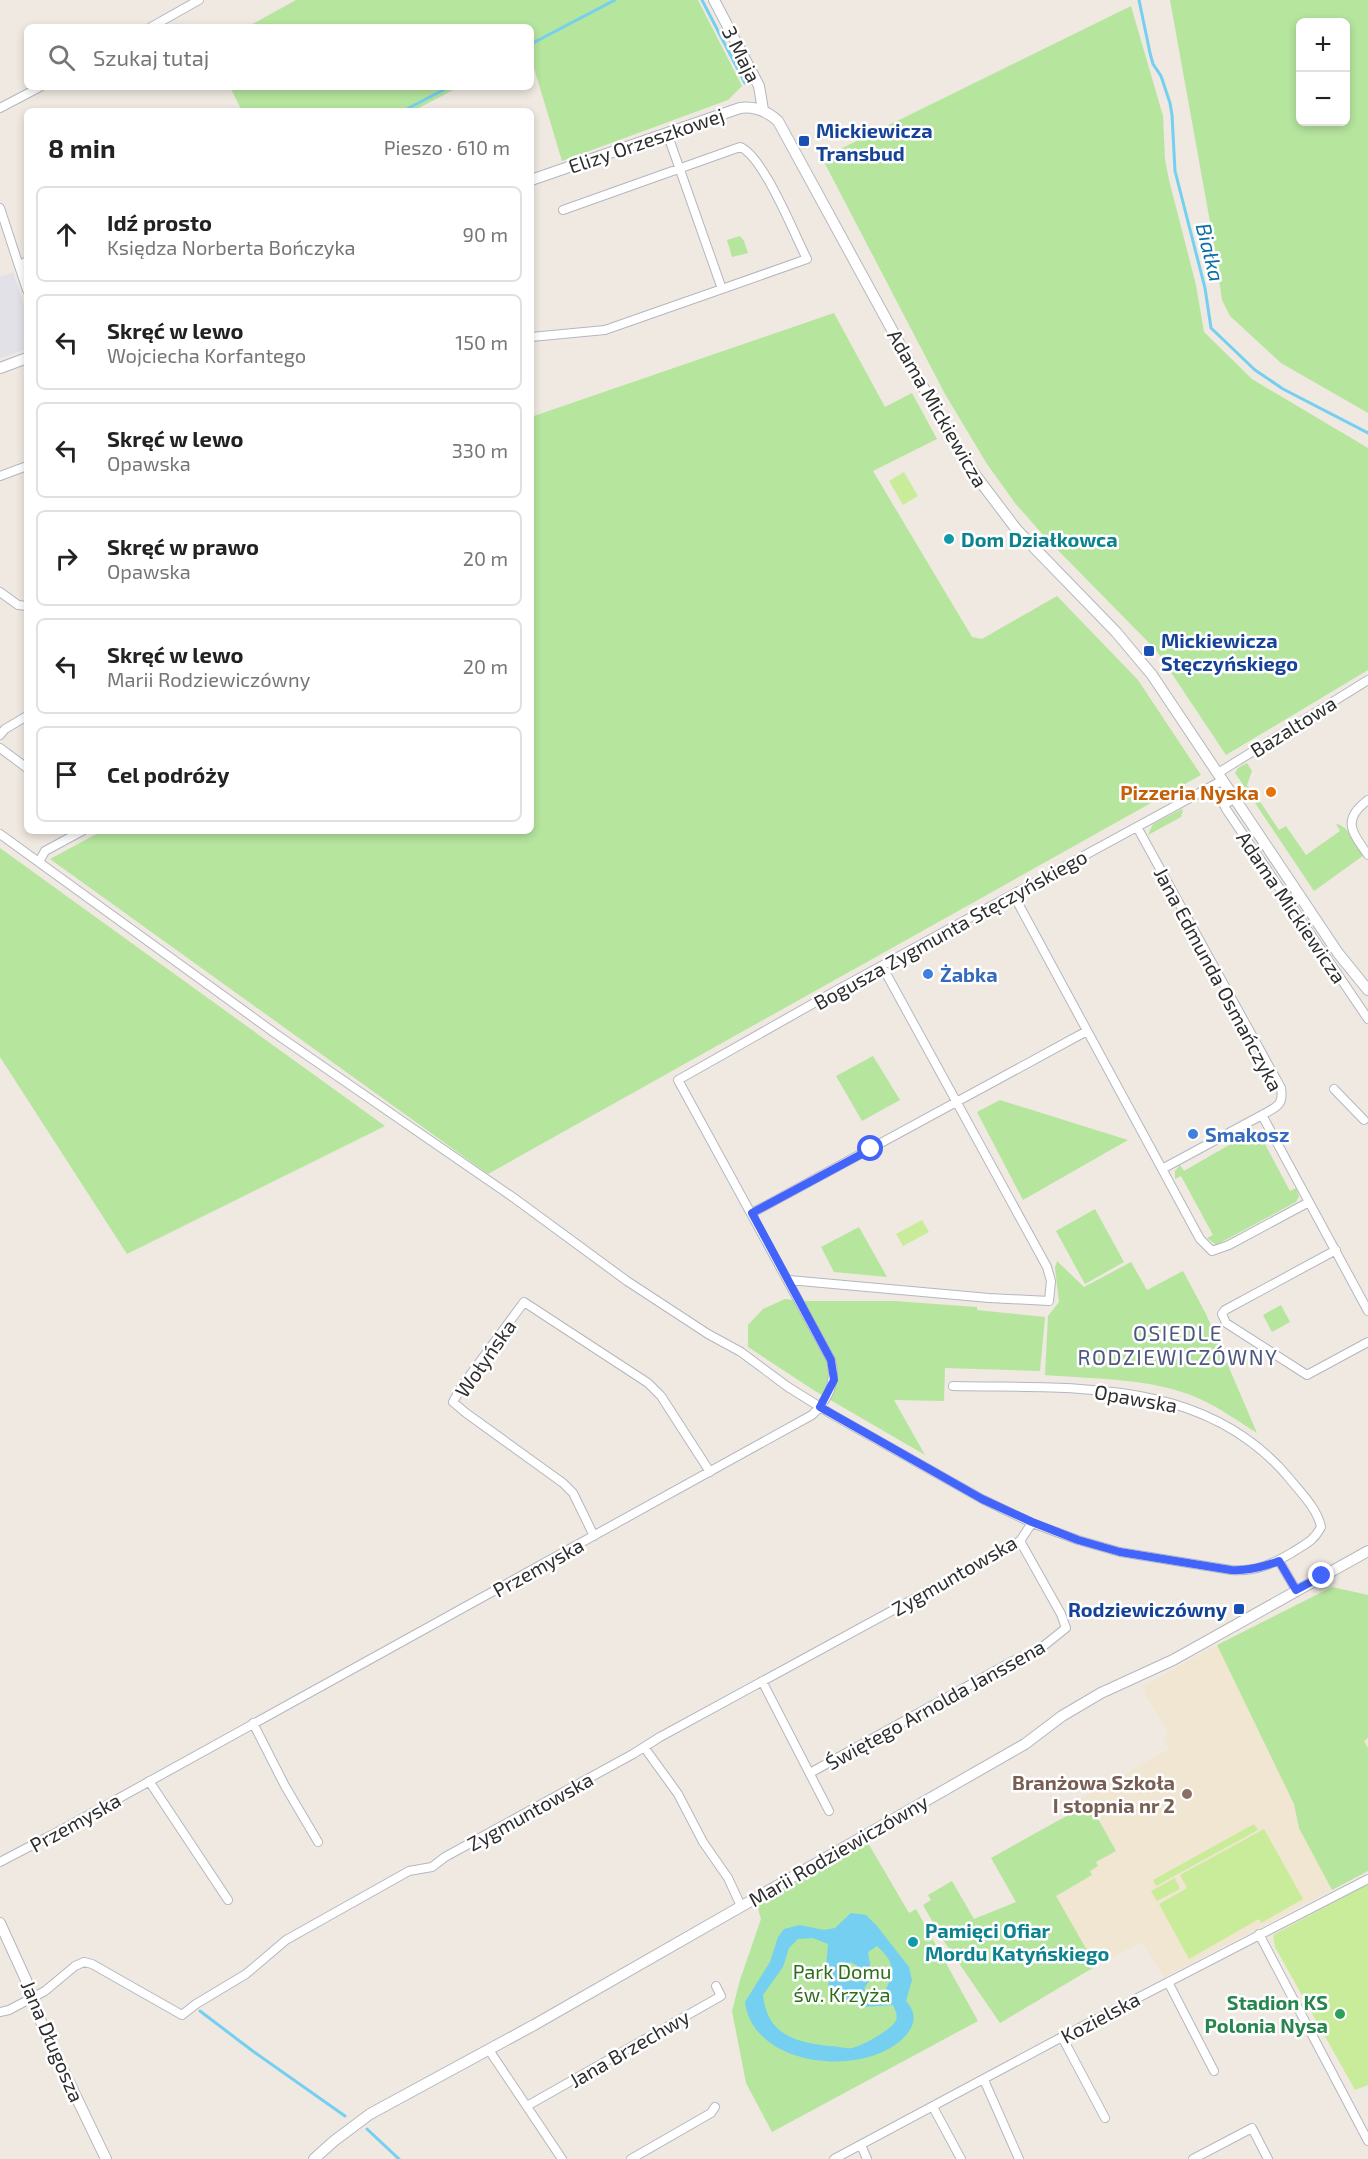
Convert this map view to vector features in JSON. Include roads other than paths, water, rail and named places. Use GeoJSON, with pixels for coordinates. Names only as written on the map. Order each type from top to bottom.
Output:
{"type":"FeatureCollection","features":[{"type":"Feature","properties":{"kind":"street"},"geometry":{"type":"LineString","coordinates":[[156,24],[199,0]]}},
{"type":"Feature","properties":{"kind":"street","name":"3 Maja"},"geometry":{"type":"LineString","coordinates":[[714,0],[759,86],[763,110]]}},
{"type":"Feature","properties":{"kind":"street"},"geometry":{"type":"LineString","coordinates":[[0,108],[33,90]]}},
{"type":"Feature","properties":{"kind":"street","name":"Elizy Orzeszkowej"},"geometry":{"type":"LineString","coordinates":[[534,179],[740,108],[763,110]]}},
{"type":"Feature","properties":{"kind":"street","name":"Adama Mickiewicza"},"geometry":{"type":"LineString","coordinates":[[763,110],[778,121],[790,140],[927,394],[976,476],[1025,538],[1116,632],[1152,675],[1338,953],[1368,990]]}},
{"type":"Feature","properties":{"kind":"street"},"geometry":{"type":"LineString","coordinates":[[667,133],[722,289]]}},
{"type":"Feature","properties":{"kind":"street"},"geometry":{"type":"LineString","coordinates":[[534,338],[604,330],[807,260],[763,171],[756,160],[740,147],[563,210]]}},
{"type":"Feature","properties":{"kind":"street"},"geometry":{"type":"LineString","coordinates":[[0,208],[23,263]]}},
{"type":"Feature","properties":{"kind":"street"},"geometry":{"type":"LineString","coordinates":[[0,368],[24,359]]}},
{"type":"Feature","properties":{"kind":"street"},"geometry":{"type":"LineString","coordinates":[[0,476],[24,467]]}},
{"type":"Feature","properties":{"kind":"street"},"geometry":{"type":"LineString","coordinates":[[0,592],[18,605],[24,606]]}},
{"type":"Feature","properties":{"kind":"street","name":"Bazaltowa"},"geometry":{"type":"LineString","coordinates":[[1221,776],[1368,680]]}},
{"type":"Feature","properties":{"kind":"street"},"geometry":{"type":"LineString","coordinates":[[0,735],[5,729],[24,718]]}},
{"type":"Feature","properties":{"kind":"street"},"geometry":{"type":"LineString","coordinates":[[0,748],[24,766]]}},
{"type":"Feature","properties":{"kind":"street","name":"Bogusza Zygmunta Stęczyńskiego"},"geometry":{"type":"LineString","coordinates":[[752,1213],[678,1080],[1137,826],[1221,776]]}},
{"type":"Feature","properties":{"kind":"street","name":"Adama Mickiewicza"},"geometry":{"type":"LineString","coordinates":[[1235,798],[1224,805],[1226,809],[1368,1019]]}},
{"type":"Feature","properties":{"kind":"street"},"geometry":{"type":"LineString","coordinates":[[1368,800],[1356,810],[1351,826],[1354,836],[1368,855]]}},
{"type":"Feature","properties":{"kind":"street","name":"Jana Edmunda Osmańczyka"},"geometry":{"type":"LineString","coordinates":[[1137,826],[1281,1088],[1283,1099],[1280,1104],[1262,1115],[1368,1311]]}},
{"type":"Feature","properties":{"kind":"street","name":"Opawska"},"geometry":{"type":"LineString","coordinates":[[0,834],[276,1034],[514,1198],[627,1281],[708,1334],[741,1352],[788,1387],[820,1407],[982,1499],[1078,1540],[1120,1552],[1218,1569],[1243,1571],[1264,1567],[1279,1561],[1317,1536],[1320,1527],[1318,1517],[1283,1471],[1255,1444],[1218,1420],[1183,1405],[1117,1391],[952,1386]]}},
{"type":"Feature","properties":{"kind":"street"},"geometry":{"type":"LineString","coordinates":[[39,862],[45,851],[76,834]]}},
{"type":"Feature","properties":{"kind":"street"},"geometry":{"type":"LineString","coordinates":[[1013,894],[1200,1239],[1212,1251],[1229,1245],[1309,1202]]}},
{"type":"Feature","properties":{"kind":"street"},"geometry":{"type":"LineString","coordinates":[[789,1280],[989,1298],[1050,1300],[1051,1281],[1047,1267],[882,966]]}},
{"type":"Feature","properties":{"kind":"street"},"geometry":{"type":"LineString","coordinates":[[820,1407],[834,1380],[831,1360],[752,1213],[1087,1031]]}},
{"type":"Feature","properties":{"kind":"street"},"geometry":{"type":"LineString","coordinates":[[1334,1089],[1367,1120]]}},
{"type":"Feature","properties":{"kind":"street"},"geometry":{"type":"LineString","coordinates":[[1162,1167],[1262,1115]]}},
{"type":"Feature","properties":{"kind":"street"},"geometry":{"type":"LineString","coordinates":[[1336,1250],[1225,1310],[1222,1314],[1226,1323],[1306,1375],[1368,1342]]}},
{"type":"Feature","properties":{"kind":"street","name":"Wołyńska"},"geometry":{"type":"LineString","coordinates":[[594,1536],[573,1493],[563,1483],[453,1402],[462,1386],[524,1302],[648,1383],[661,1396],[710,1472]]}},
{"type":"Feature","properties":{"kind":"street","name":"Przemyska"},"geometry":{"type":"LineString","coordinates":[[0,1862],[793,1426],[820,1407]]}},
{"type":"Feature","properties":{"kind":"street","name":"Zygmuntowska"},"geometry":{"type":"LineString","coordinates":[[32,1998],[45,1991],[75,1966],[84,1962],[92,1964],[182,2015],[246,1974],[273,1950],[296,1934],[409,1871],[432,1867],[463,1847],[762,1681],[1020,1541],[1032,1522]]}},
{"type":"Feature","properties":{"kind":"street","name":"Świętego Arnolda Janssena"},"geometry":{"type":"LineString","coordinates":[[810,1773],[1041,1647],[1066,1628],[1020,1541]]}},
{"type":"Feature","properties":{"kind":"street","name":"Marii Rodziewiczówny"},"geometry":{"type":"LineString","coordinates":[[314,2159],[370,2114],[489,2049],[1024,1744],[1062,1716],[1101,1693],[1173,1660],[1368,1551]]}},
{"type":"Feature","properties":{"kind":"street"},"geometry":{"type":"LineString","coordinates":[[1279,1561],[1296,1590]]}},
{"type":"Feature","properties":{"kind":"street","name":"Świętego Arnolda Janssena"},"geometry":{"type":"LineString","coordinates":[[762,1681],[829,1811]]}},
{"type":"Feature","properties":{"kind":"street"},"geometry":{"type":"LineString","coordinates":[[253,1723],[285,1786],[318,1842]]}},
{"type":"Feature","properties":{"kind":"street"},"geometry":{"type":"LineString","coordinates":[[644,1747],[678,1794],[703,1842],[728,1878],[741,1906]]}},
{"type":"Feature","properties":{"kind":"street"},"geometry":{"type":"LineString","coordinates":[[149,1781],[228,1900]]}},
{"type":"Feature","properties":{"kind":"street","name":"Kozielska"},"geometry":{"type":"LineString","coordinates":[[834,2159],[1062,2037],[1368,1879]]}},
{"type":"Feature","properties":{"kind":"street","name":"Jana Długosza"},"geometry":{"type":"LineString","coordinates":[[0,1923],[62,2069],[106,2159]]}},
{"type":"Feature","properties":{"kind":"street"},"geometry":{"type":"LineString","coordinates":[[1259,1934],[1368,2141]]}},
{"type":"Feature","properties":{"kind":"street"},"geometry":{"type":"LineString","coordinates":[[1168,1982],[1214,2071]]}},
{"type":"Feature","properties":{"kind":"street","name":"Jana Brzechwy"},"geometry":{"type":"LineString","coordinates":[[527,2106],[721,1996],[716,1986]]}},
{"type":"Feature","properties":{"kind":"street"},"geometry":{"type":"LineString","coordinates":[[0,2012],[32,1998]]}},
{"type":"Feature","properties":{"kind":"street"},"geometry":{"type":"LineString","coordinates":[[1062,2037],[1105,2118]]}},
{"type":"Feature","properties":{"kind":"street"},"geometry":{"type":"LineString","coordinates":[[489,2049],[562,2159]]}},
{"type":"Feature","properties":{"kind":"street"},"geometry":{"type":"LineString","coordinates":[[984,2080],[1019,2159]]}},
{"type":"Feature","properties":{"kind":"street"},"geometry":{"type":"LineString","coordinates":[[631,2159],[711,2114],[715,2107]]}},
{"type":"Feature","properties":{"kind":"street"},"geometry":{"type":"LineString","coordinates":[[933,2107],[961,2159]]}},
{"type":"Feature","properties":{"kind":"street"},"geometry":{"type":"LineString","coordinates":[[1193,2159],[1252,2128],[1268,2159]]}},
{"type":"Feature","properties":{"kind":"street"},"geometry":{"type":"LineString","coordinates":[[861,2145],[867,2159]]}},
{"type":"Feature","properties":{"kind":"water"},"geometry":{"type":"Polygon","coordinates":[[[851,1913],[866,1915],[877,1926],[909,1967],[912,1980],[906,2001],[914,2016],[907,2034],[890,2048],[867,2057],[842,2061],[815,2060],[790,2053],[768,2042],[753,2024],[745,2002],[770,1962],[778,1937],[784,1929],[800,1925],[824,1930],[835,1928],[851,1913]],[[813,1938],[798,1939],[789,1948],[783,1967],[763,1995],[770,2019],[776,2027],[784,2034],[804,2042],[849,2048],[868,2041],[892,2026],[897,2018],[893,2005],[863,2007],[832,1994],[828,1984],[831,1975],[826,1967],[828,1944],[813,1938]],[[877,1946],[868,1952],[872,1976],[864,1989],[874,1997],[879,1996],[885,1989],[891,1971],[889,1960],[877,1946]],[[849,1963],[841,1979],[853,1981],[858,1978],[857,1966],[849,1963]]]}},
{"type":"Feature","properties":{"kind":"waterway"},"geometry":{"type":"LineString","coordinates":[[534,42],[615,0]]}},
{"type":"Feature","properties":{"kind":"waterway"},"geometry":{"type":"LineString","coordinates":[[702,0],[745,83]]}},
{"type":"Feature","properties":{"kind":"waterway","name":"Białka"},"geometry":{"type":"LineString","coordinates":[[1139,0],[1153,64],[1161,76],[1170,103],[1175,171],[1205,288],[1211,328],[1255,370],[1283,389],[1368,433]]}},
{"type":"Feature","properties":{"kind":"waterway"},"geometry":{"type":"LineString","coordinates":[[409,108],[443,90]]}},
{"type":"Feature","properties":{"kind":"waterway"},"geometry":{"type":"LineString","coordinates":[[200,2011],[345,2116]]}},
{"type":"Feature","properties":{"kind":"waterway"},"geometry":{"type":"LineString","coordinates":[[367,2129],[399,2159]]}},
{"type":"Feature","properties":{"kind":"place","name":"Mickiewicza Transbud"},"geometry":{"type":"Point","coordinates":[804,141]}},
{"type":"Feature","properties":{"kind":"place","name":"Dom Działkowca"},"geometry":{"type":"Point","coordinates":[949,539]}},
{"type":"Feature","properties":{"kind":"place","name":"Mickiewicza Stęczyńskiego"},"geometry":{"type":"Point","coordinates":[1149,651]}},
{"type":"Feature","properties":{"kind":"place","name":"Pizzeria Nyska"},"geometry":{"type":"Point","coordinates":[1271,792]}},
{"type":"Feature","properties":{"kind":"place","name":"Żabka"},"geometry":{"type":"Point","coordinates":[928,974]}},
{"type":"Feature","properties":{"kind":"place","name":"Smakosz"},"geometry":{"type":"Point","coordinates":[1193,1134]}},
{"type":"Feature","properties":{"kind":"place","name":"Rodziewiczówny"},"geometry":{"type":"Point","coordinates":[1239,1609]}},
{"type":"Feature","properties":{"kind":"place","name":"Branżowa Szkoła I stopnia nr 2"},"geometry":{"type":"Point","coordinates":[1187,1794]}},
{"type":"Feature","properties":{"kind":"place","name":"Pamięci Ofiar Mordu Katyńskiego"},"geometry":{"type":"Point","coordinates":[913,1942]}},
{"type":"Feature","properties":{"kind":"place","name":"Stadion KS Polonia Nysa"},"geometry":{"type":"Point","coordinates":[1340,2014]}},
{"type":"Feature","properties":{"kind":"district","name":"OSIEDLE RODZIEWICZÓWNY"},"geometry":{"type":"Point","coordinates":[1178,1344]}},
{"type":"Feature","properties":{"kind":"park label","name":"Park Domu św. Krzyża"},"geometry":{"type":"Point","coordinates":[842,1982]}}]}
